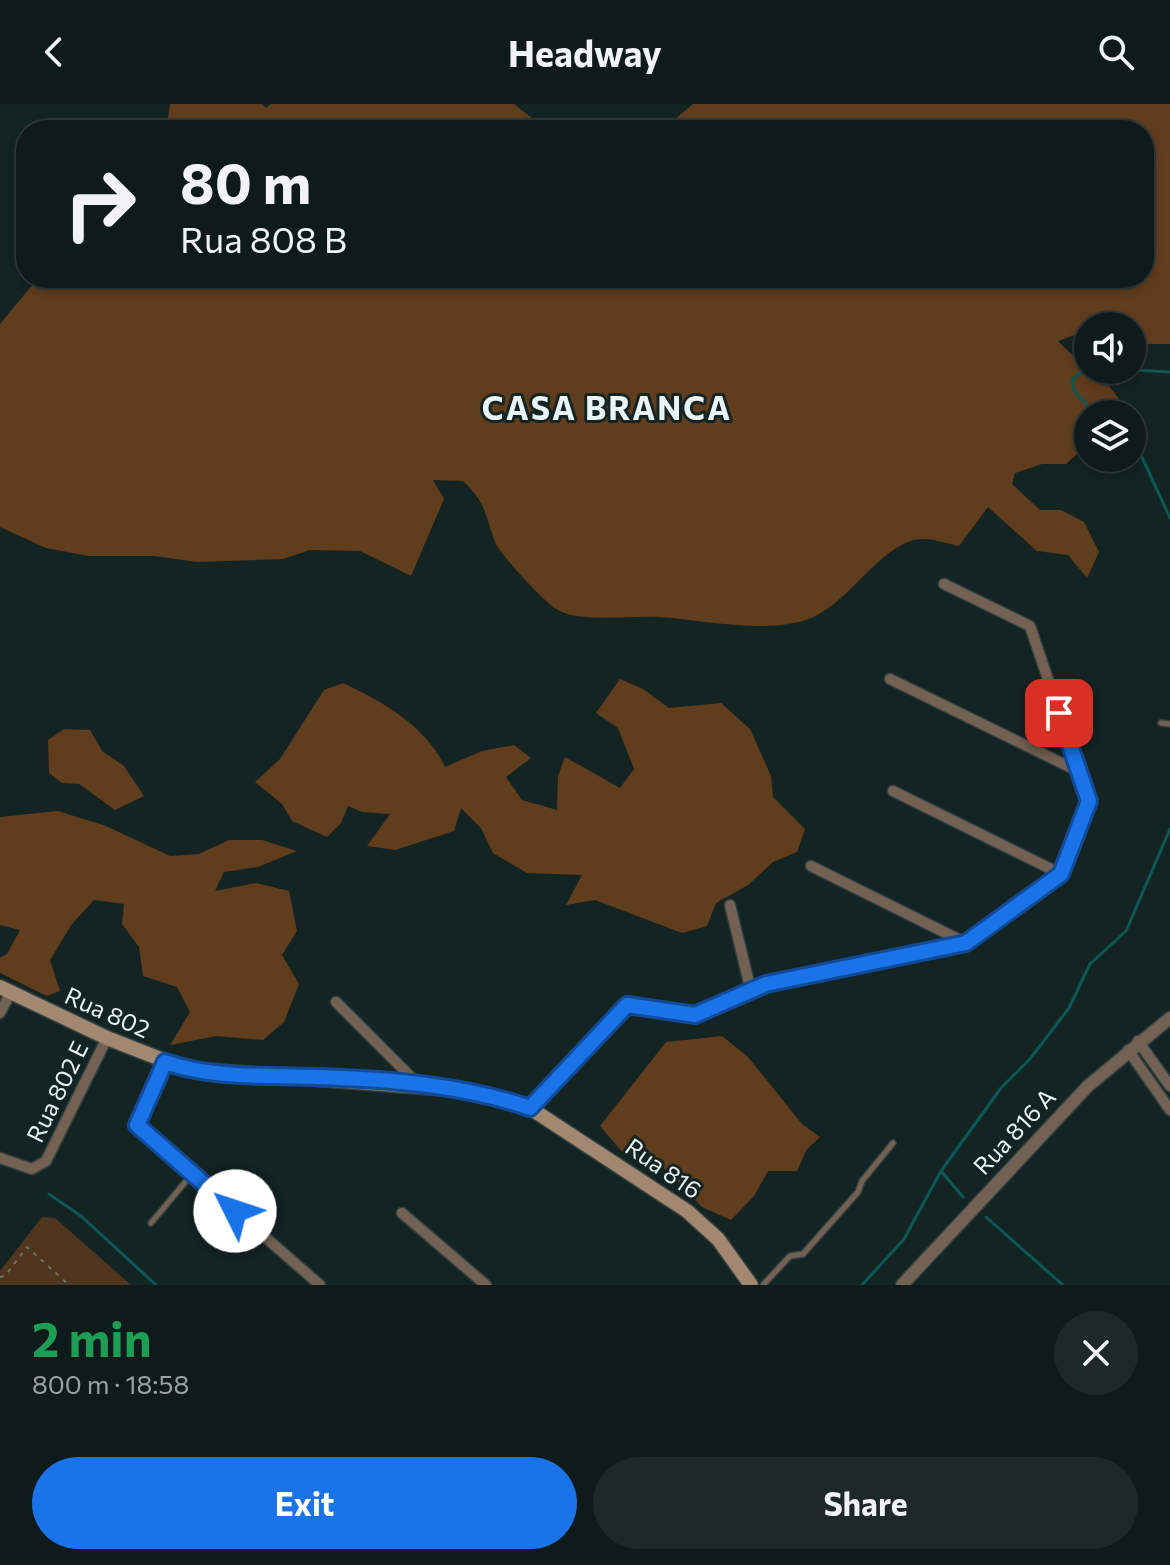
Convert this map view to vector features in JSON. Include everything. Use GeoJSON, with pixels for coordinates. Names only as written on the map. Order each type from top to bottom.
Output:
{"type":"FeatureCollection","features":[{"type":"Feature","properties":{"kind":"main road","name":"Rua 802"},"geometry":{"type":"LineString","coordinates":[[5,990],[165,1062],[210,1073],[321,1077],[420,1086],[486,1094],[530,1108]]}},
{"type":"Feature","properties":{"kind":"main road","name":"Rua 816"},"geometry":{"type":"LineString","coordinates":[[530,1108],[687,1211],[718,1239],[751,1285]]}},
{"type":"Feature","properties":{"kind":"street"},"geometry":{"type":"LineString","coordinates":[[530,1108],[627,1005],[695,1015],[766,984],[966,943],[1061,874],[1089,801],[1030,626],[944,584]]}},
{"type":"Feature","properties":{"kind":"street"},"geometry":{"type":"LineString","coordinates":[[890,679],[1078,771]]}},
{"type":"Feature","properties":{"kind":"street"},"geometry":{"type":"LineString","coordinates":[[893,791],[1061,874]]}},
{"type":"Feature","properties":{"kind":"street"},"geometry":{"type":"LineString","coordinates":[[811,866],[966,943]]}},
{"type":"Feature","properties":{"kind":"street"},"geometry":{"type":"LineString","coordinates":[[730,905],[751,991]]}},
{"type":"Feature","properties":{"kind":"street"},"geometry":{"type":"LineString","coordinates":[[0,1013],[5,990]]}},
{"type":"Feature","properties":{"kind":"street"},"geometry":{"type":"LineString","coordinates":[[336,1002],[420,1086]]}},
{"type":"Feature","properties":{"kind":"street","name":"Rua 816 A"},"geometry":{"type":"LineString","coordinates":[[902,1285],[1088,1086],[1138,1041],[1170,1018]]}},
{"type":"Feature","properties":{"kind":"street","name":"Rua 802 E"},"geometry":{"type":"LineString","coordinates":[[0,1158],[32,1169],[46,1161],[107,1038]]}},
{"type":"Feature","properties":{"kind":"street"},"geometry":{"type":"LineString","coordinates":[[1138,1041],[1170,1086]]}},
{"type":"Feature","properties":{"kind":"street"},"geometry":{"type":"LineString","coordinates":[[1128,1050],[1170,1110]]}},
{"type":"Feature","properties":{"kind":"street"},"geometry":{"type":"LineString","coordinates":[[165,1062],[137,1125],[320,1285]]}},
{"type":"Feature","properties":{"kind":"street"},"geometry":{"type":"LineString","coordinates":[[402,1213],[486,1285]]}},
{"type":"Feature","properties":{"kind":"lane"},"geometry":{"type":"LineString","coordinates":[[1161,723],[1170,724]]}},
{"type":"Feature","properties":{"kind":"lane"},"geometry":{"type":"LineString","coordinates":[[763,1285],[790,1256],[803,1254],[858,1192],[862,1181],[893,1143]]}},
{"type":"Feature","properties":{"kind":"lane"},"geometry":{"type":"LineString","coordinates":[[151,1223],[193,1173]]}},
{"type":"Feature","properties":{"kind":"path"},"geometry":{"type":"LineString","coordinates":[[0,1277],[5,1276],[27,1247],[69,1285]]}},
{"type":"Feature","properties":{"kind":"shaded area"},"geometry":{"type":"Polygon","coordinates":[[[170,104],[262,104],[266,108],[271,104],[514,104],[534,120],[168,120],[170,104]]]}},
{"type":"Feature","properties":{"kind":"shaded area"},"geometry":{"type":"Polygon","coordinates":[[[693,104],[1170,104],[1170,344],[1146,344],[1146,312],[1074,312],[1074,335],[1058,341],[1074,356],[1074,384],[1107,384],[1119,400],[1074,400],[1074,457],[1066,464],[1042,464],[1015,473],[1012,484],[1040,510],[1061,510],[1084,522],[1099,552],[1087,578],[1068,555],[1037,551],[988,507],[959,546],[928,539],[909,542],[881,560],[825,610],[794,623],[756,626],[660,617],[579,616],[552,606],[515,568],[496,544],[481,504],[463,481],[433,480],[444,499],[411,576],[360,551],[310,550],[283,559],[197,562],[155,556],[88,556],[46,548],[0,527],[0,324],[30,288],[1154,288],[1154,120],[674,120],[693,104]]]}},
{"type":"Feature","properties":{"kind":"shaded area"},"geometry":{"type":"Polygon","coordinates":[[[620,679],[643,689],[669,708],[721,703],[750,729],[771,776],[773,797],[805,829],[797,852],[773,862],[748,885],[716,903],[707,926],[682,933],[595,900],[566,905],[582,875],[527,873],[493,853],[481,828],[461,808],[454,831],[395,850],[367,846],[390,814],[362,812],[348,806],[341,823],[327,837],[292,821],[282,804],[255,782],[280,759],[324,690],[343,683],[388,707],[415,727],[437,752],[445,767],[482,751],[514,745],[531,758],[506,777],[522,800],[557,810],[558,776],[565,757],[620,788],[634,769],[618,728],[596,713],[620,679]]]}},
{"type":"Feature","properties":{"kind":"shaded area"},"geometry":{"type":"Polygon","coordinates":[[[64,729],[90,730],[102,751],[124,766],[144,796],[115,810],[79,784],[62,783],[49,773],[48,740],[64,729]]]}},
{"type":"Feature","properties":{"kind":"shaded area"},"geometry":{"type":"Polygon","coordinates":[[[58,811],[106,826],[170,856],[199,854],[229,840],[262,840],[297,851],[258,867],[224,872],[215,891],[256,883],[289,891],[297,931],[282,955],[299,984],[284,1022],[263,1040],[216,1036],[170,1045],[190,1012],[177,987],[143,976],[139,947],[122,924],[124,904],[94,900],[72,924],[50,960],[60,991],[47,996],[0,973],[0,958],[7,954],[20,930],[0,925],[0,817],[58,811]]]}},
{"type":"Feature","properties":{"kind":"shaded area"},"geometry":{"type":"Polygon","coordinates":[[[722,1036],[748,1057],[802,1124],[820,1137],[807,1149],[797,1171],[768,1171],[754,1196],[731,1220],[702,1207],[658,1162],[623,1153],[600,1126],[666,1042],[722,1036]]]}},
{"type":"Feature","properties":{"kind":"shaded area"},"geometry":{"type":"Polygon","coordinates":[[[42,1217],[55,1218],[131,1285],[0,1285],[0,1271],[42,1217]]]}},
{"type":"Feature","properties":{"kind":"waterway"},"geometry":{"type":"LineString","coordinates":[[1146,371],[1170,372]]}},
{"type":"Feature","properties":{"kind":"waterway"},"geometry":{"type":"LineString","coordinates":[[1074,378],[1075,392],[1082,400]]}},
{"type":"Feature","properties":{"kind":"waterway"},"geometry":{"type":"LineString","coordinates":[[1146,466],[1170,518]]}},
{"type":"Feature","properties":{"kind":"waterway"},"geometry":{"type":"LineString","coordinates":[[963,1197],[941,1171],[1001,1088],[1030,1059],[1069,1008],[1090,964],[1126,931],[1170,829]]}},
{"type":"Feature","properties":{"kind":"waterway"},"geometry":{"type":"LineString","coordinates":[[862,1285],[904,1239],[941,1171]]}},
{"type":"Feature","properties":{"kind":"waterway"},"geometry":{"type":"LineString","coordinates":[[49,1194],[81,1216],[156,1285]]}},
{"type":"Feature","properties":{"kind":"waterway"},"geometry":{"type":"LineString","coordinates":[[986,1217],[1063,1285]]}},
{"type":"Feature","properties":{"kind":"district","name":"CASA BRANCA"},"geometry":{"type":"Point","coordinates":[607,409]}},
{"type":"Feature","properties":{"kind":"route"},"geometry":{"type":"LineString","coordinates":[[235,1211],[137,1125],[165,1062],[210,1073],[321,1077],[463,1090],[530,1108],[627,1005],[664,1013],[695,1015],[709,1012],[766,984],[966,943],[1061,874],[1089,801],[1059,713]]}}]}
